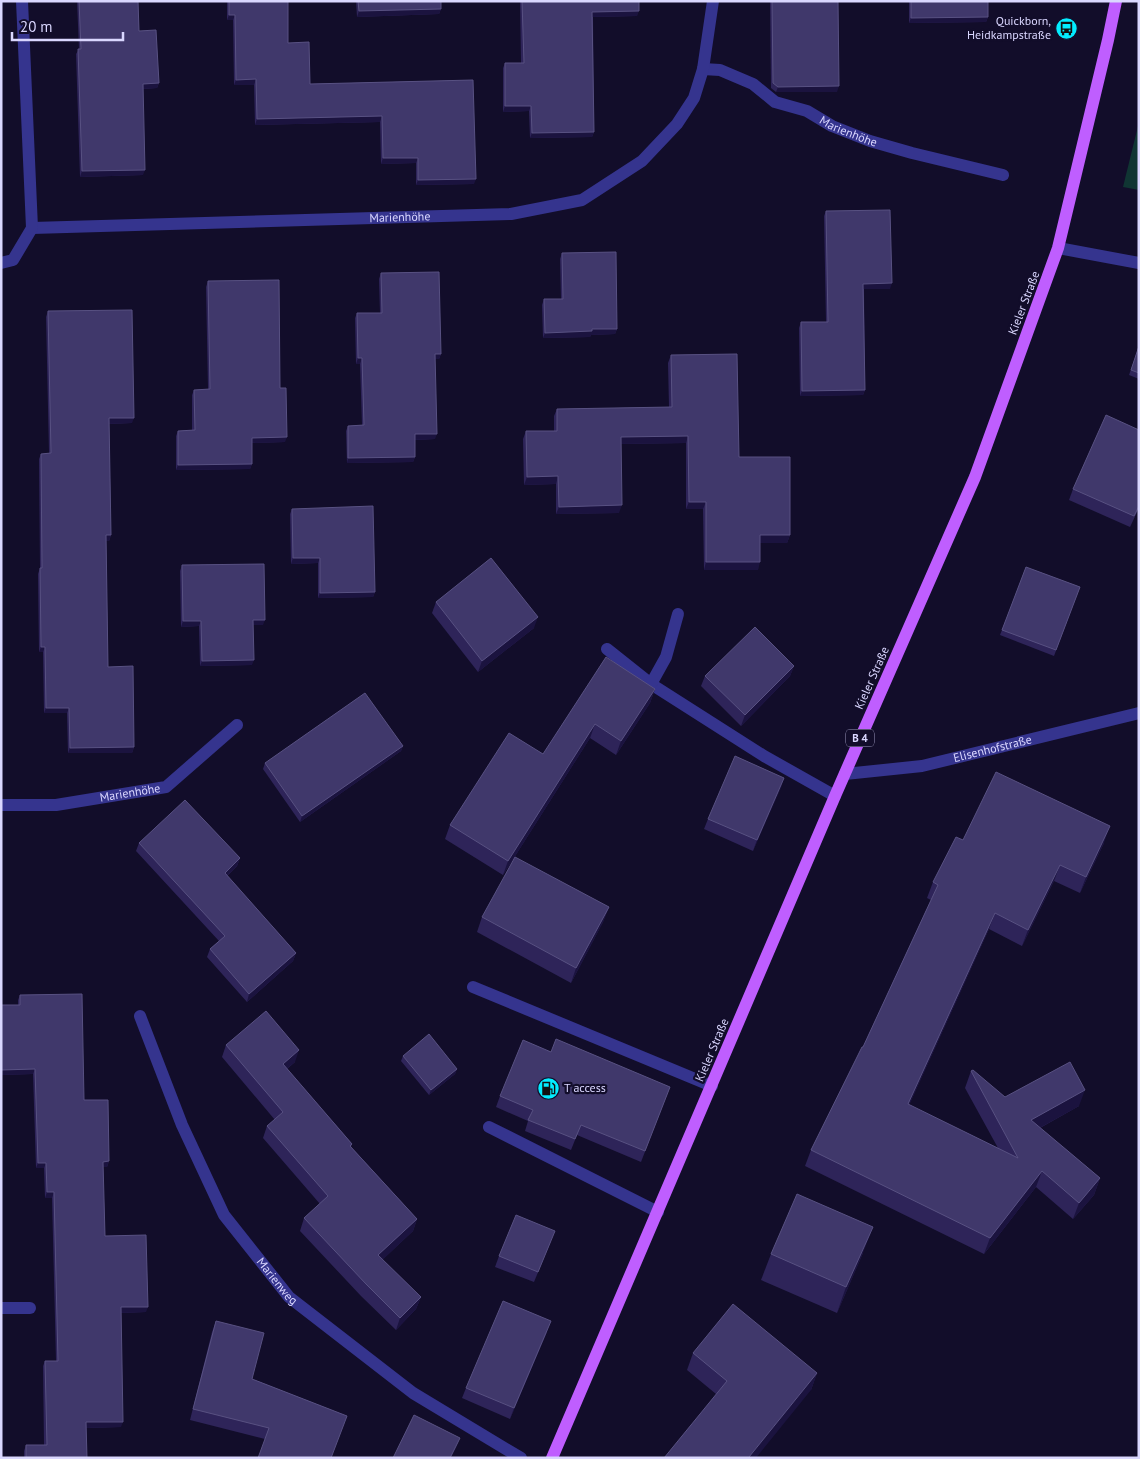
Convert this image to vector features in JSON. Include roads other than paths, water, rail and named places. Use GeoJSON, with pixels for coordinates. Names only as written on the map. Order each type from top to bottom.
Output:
{"type":"FeatureCollection","features":[{"type":"Feature","properties":{"kind":"main road","name":"Kieler Straße"},"geometry":{"type":"LineString","coordinates":[[552,1458],[835,796],[975,477],[1058,248],[1116,1]]}},
{"type":"Feature","properties":{"kind":"street"},"geometry":{"type":"LineString","coordinates":[[1,263],[13,260],[32,228],[22,1]]}},
{"type":"Feature","properties":{"kind":"street","name":"Marienhöhe"},"geometry":{"type":"LineString","coordinates":[[32,228],[511,214],[582,200],[642,160],[677,124],[694,98],[703,69],[713,1]]}},
{"type":"Feature","properties":{"kind":"street","name":"Marienhöhe"},"geometry":{"type":"LineString","coordinates":[[703,69],[720,70],[745,80],[753,84],[775,102],[807,111],[832,126],[870,141],[912,154],[1003,175]]}},
{"type":"Feature","properties":{"kind":"street"},"geometry":{"type":"LineString","coordinates":[[1058,248],[1139,263]]}},
{"type":"Feature","properties":{"kind":"street"},"geometry":{"type":"LineString","coordinates":[[651,684],[666,657],[678,614]]}},
{"type":"Feature","properties":{"kind":"street"},"geometry":{"type":"LineString","coordinates":[[607,649],[651,684],[764,756],[835,796]]}},
{"type":"Feature","properties":{"kind":"street","name":"Elisenhofstraße"},"geometry":{"type":"LineString","coordinates":[[845,774],[922,766],[1139,713]]}},
{"type":"Feature","properties":{"kind":"street","name":"Marienhöhe"},"geometry":{"type":"LineString","coordinates":[[1,805],[56,805],[166,787],[237,725]]}},
{"type":"Feature","properties":{"kind":"street"},"geometry":{"type":"LineString","coordinates":[[473,987],[712,1086]]}},
{"type":"Feature","properties":{"kind":"street","name":"Marienweg"},"geometry":{"type":"LineString","coordinates":[[140,1016],[182,1125],[224,1215],[289,1297],[413,1393],[521,1458]]}},
{"type":"Feature","properties":{"kind":"street"},"geometry":{"type":"LineString","coordinates":[[489,1127],[658,1212]]}},
{"type":"Feature","properties":{"kind":"street"},"geometry":{"type":"LineString","coordinates":[[1,1308],[30,1308]]}},
{"type":"Feature","properties":{"kind":"place","name":"Quickborn, Heidkampstraße"},"geometry":{"type":"Point","coordinates":[1067,28]}},
{"type":"Feature","properties":{"kind":"place","name":"T access"},"geometry":{"type":"Point","coordinates":[548,1088]}}]}
